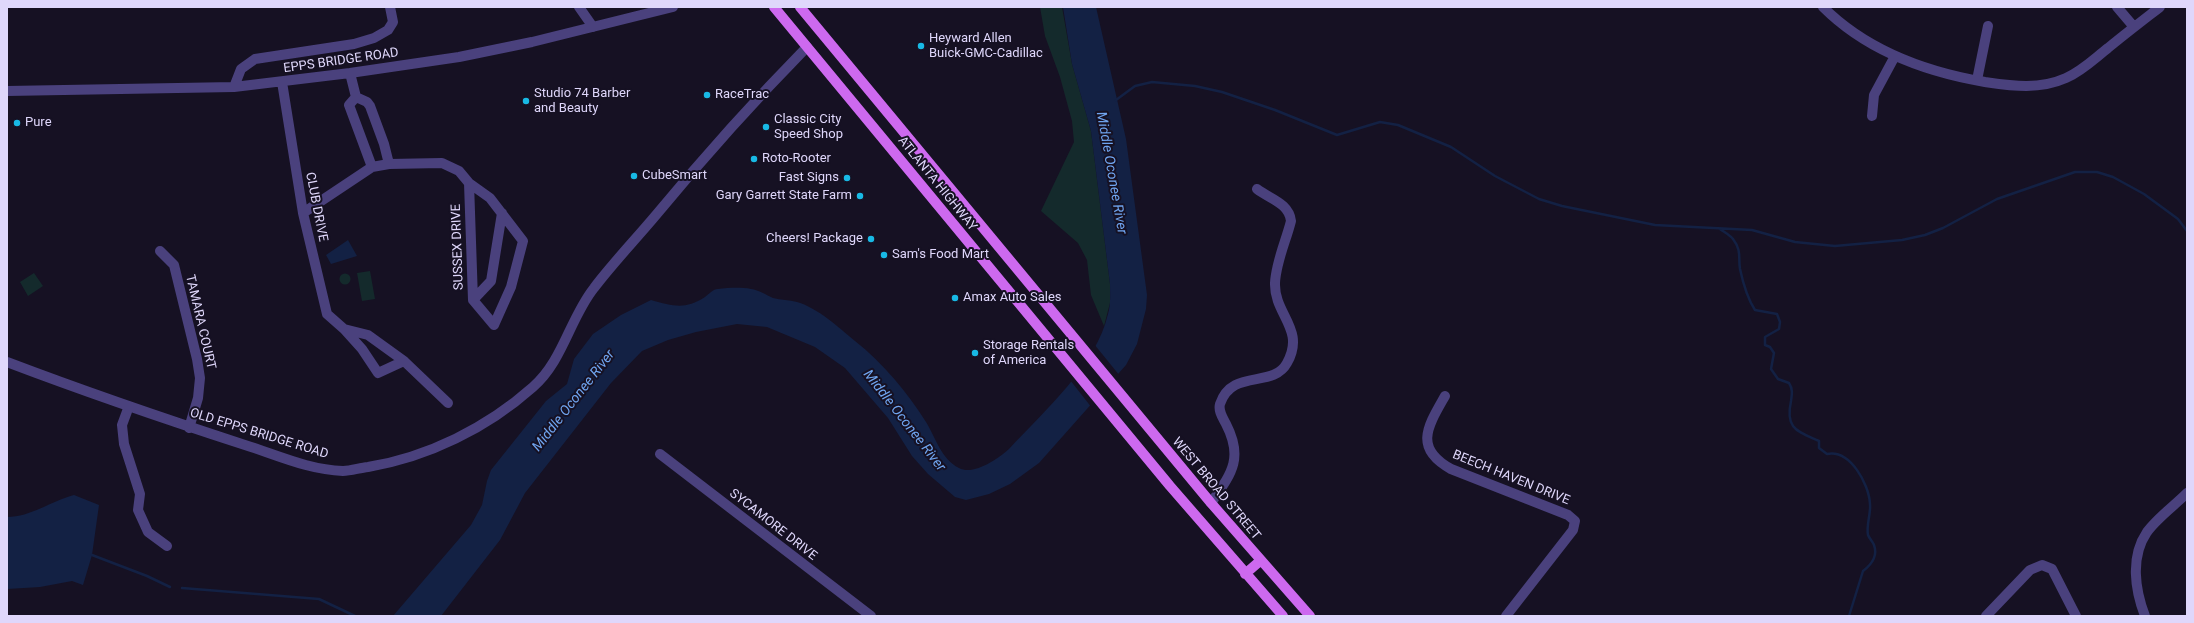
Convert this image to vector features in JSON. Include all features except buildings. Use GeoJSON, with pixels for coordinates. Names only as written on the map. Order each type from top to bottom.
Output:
{"type":"FeatureCollection","features":[{"type":"Feature","properties":{"kind":"main road","name":"ATLANTA HIGHWAY"},"geometry":{"type":"LineString","coordinates":[[774,7],[1245,574]]}},
{"type":"Feature","properties":{"kind":"main road","name":"ATLANTA HIGHWAY"},"geometry":{"type":"LineString","coordinates":[[800,7],[1106,375]]}},
{"type":"Feature","properties":{"kind":"main road","name":"WEST BROAD STREET"},"geometry":{"type":"LineString","coordinates":[[1106,375],[1210,503],[1310,616]]}},
{"type":"Feature","properties":{"kind":"main road"},"geometry":{"type":"LineString","coordinates":[[1260,561],[1245,574],[1283,616]]}},
{"type":"Feature","properties":{"kind":"street"},"geometry":{"type":"LineString","coordinates":[[234,87],[240,69],[255,59],[354,44],[374,38],[388,30],[393,22],[390,7]]}},
{"type":"Feature","properties":{"kind":"street"},"geometry":{"type":"LineString","coordinates":[[579,7],[593,27]]}},
{"type":"Feature","properties":{"kind":"street","name":"EPPS BRIDGE ROAD"},"geometry":{"type":"LineString","coordinates":[[7,91],[234,87],[282,82],[458,57],[593,27],[673,7]]}},
{"type":"Feature","properties":{"kind":"street"},"geometry":{"type":"LineString","coordinates":[[1823,7],[1848,28],[1895,56],[1942,74],[2022,87],[2051,83],[2077,72],[2160,7]]}},
{"type":"Feature","properties":{"kind":"street"},"geometry":{"type":"LineString","coordinates":[[2117,7],[2134,27]]}},
{"type":"Feature","properties":{"kind":"street"},"geometry":{"type":"LineString","coordinates":[[1977,80],[1988,26]]}},
{"type":"Feature","properties":{"kind":"street","name":"OLD EPPS BRIDGE ROAD"},"geometry":{"type":"LineString","coordinates":[[7,362],[189,428],[286,459],[324,468],[344,471],[387,464],[429,451],[483,423],[512,404],[542,378],[558,355],[591,292],[743,112],[807,47]]}},
{"type":"Feature","properties":{"kind":"street"},"geometry":{"type":"LineString","coordinates":[[1872,116],[1874,95],[1895,56]]}},
{"type":"Feature","properties":{"kind":"street"},"geometry":{"type":"LineString","coordinates":[[350,73],[356,97]]}},
{"type":"Feature","properties":{"kind":"street","name":"CLUB DRIVE"},"geometry":{"type":"LineString","coordinates":[[282,82],[303,213],[327,314],[344,329],[362,349],[378,373],[404,361]]}},
{"type":"Feature","properties":{"kind":"street"},"geometry":{"type":"LineString","coordinates":[[356,97],[367,102],[370,106],[384,144],[389,164]]}},
{"type":"Feature","properties":{"kind":"street"},"geometry":{"type":"LineString","coordinates":[[303,213],[372,167],[348,105],[356,97]]}},
{"type":"Feature","properties":{"kind":"street","name":"SUSSEX DRIVE"},"geometry":{"type":"LineString","coordinates":[[372,167],[389,164],[442,163],[459,171],[469,183],[490,198],[502,213],[523,241],[511,287],[494,325],[473,300],[469,183]]}},
{"type":"Feature","properties":{"kind":"street"},"geometry":{"type":"LineString","coordinates":[[1210,503],[1228,478],[1235,461],[1233,439],[1220,412],[1223,398],[1238,383],[1274,375],[1282,370],[1294,347],[1291,329],[1280,307],[1275,283],[1290,221],[1290,213],[1285,206],[1268,198],[1257,189]]}},
{"type":"Feature","properties":{"kind":"street"},"geometry":{"type":"LineString","coordinates":[[473,300],[491,282],[502,213]]}},
{"type":"Feature","properties":{"kind":"street","name":"TAMARA COURT"},"geometry":{"type":"LineString","coordinates":[[160,251],[174,265],[197,359],[200,378],[189,428]]}},
{"type":"Feature","properties":{"kind":"street","name":"CLUB DRIVE"},"geometry":{"type":"LineString","coordinates":[[344,329],[368,335],[404,361],[448,402]]}},
{"type":"Feature","properties":{"kind":"street","name":"BEECH HAVEN DRIVE"},"geometry":{"type":"LineString","coordinates":[[1445,396],[1430,422],[1426,440],[1437,460],[1451,469],[1568,515],[1575,521],[1573,530],[1506,616]]}},
{"type":"Feature","properties":{"kind":"street"},"geometry":{"type":"LineString","coordinates":[[128,406],[122,425],[124,444],[140,494],[138,510],[148,532],[167,546]]}},
{"type":"Feature","properties":{"kind":"street","name":"SYCAMORE DRIVE"},"geometry":{"type":"LineString","coordinates":[[660,454],[871,616]]}},
{"type":"Feature","properties":{"kind":"street"},"geometry":{"type":"LineString","coordinates":[[2146,616],[2139,596],[2136,576],[2137,556],[2141,544],[2155,524],[2187,493]]}},
{"type":"Feature","properties":{"kind":"street"},"geometry":{"type":"LineString","coordinates":[[1986,616],[2030,570],[2042,565],[2052,570],[2076,616]]}},
{"type":"Feature","properties":{"kind":"green space"},"geometry":{"type":"Polygon","coordinates":[[[1040,7],[1062,7],[1072,64],[1091,131],[1110,284],[1110,303],[1104,326],[1091,295],[1087,260],[1078,243],[1041,211],[1074,142],[1072,121],[1060,77],[1045,36],[1040,7]]]}},
{"type":"Feature","properties":{"kind":"green space"},"geometry":{"type":"Polygon","coordinates":[[[370,271],[375,299],[362,301],[357,273],[370,271]]]}},
{"type":"Feature","properties":{"kind":"green space"},"geometry":{"type":"Polygon","coordinates":[[[34,273],[43,286],[28,296],[20,282],[34,273]]]}},
{"type":"Feature","properties":{"kind":"green space"},"geometry":{"type":"Polygon","coordinates":[[[345,273],[349,275],[351,279],[349,283],[345,285],[341,283],[339,279],[341,275],[345,273]]]}},
{"type":"Feature","properties":{"kind":"water","name":"Middle Oconee River"},"geometry":{"type":"Polygon","coordinates":[[[1063,7],[1096,7],[1126,139],[1147,295],[1146,309],[1137,344],[1126,365],[1039,463],[1010,484],[989,494],[966,500],[955,497],[928,474],[912,456],[888,418],[845,368],[815,347],[767,327],[737,324],[696,332],[668,340],[642,351],[611,383],[525,493],[500,540],[441,616],[393,616],[471,525],[482,505],[491,470],[546,401],[567,384],[574,359],[593,334],[621,315],[651,300],[679,306],[698,301],[716,289],[747,288],[760,291],[773,298],[794,301],[805,305],[820,313],[835,324],[885,368],[911,400],[926,422],[943,454],[953,464],[965,470],[971,470],[992,462],[1009,449],[1053,403],[1081,370],[1102,333],[1110,306],[1110,284],[1091,131],[1072,64],[1063,7]]]}},
{"type":"Feature","properties":{"kind":"water"},"geometry":{"type":"Polygon","coordinates":[[[348,240],[357,256],[331,264],[326,255],[348,240]]]}},
{"type":"Feature","properties":{"kind":"water"},"geometry":{"type":"Polygon","coordinates":[[[74,495],[99,505],[92,555],[83,585],[72,581],[40,587],[7,589],[7,517],[33,512],[74,495]]]}},
{"type":"Feature","properties":{"kind":"pier"},"geometry":{"type":"Polygon","coordinates":[[[1094,344],[1120,376],[1092,408],[1070,380],[1094,344]]]}},
{"type":"Feature","properties":{"kind":"waterway"},"geometry":{"type":"LineString","coordinates":[[1116,100],[1135,86],[1152,82],[1195,86],[1222,92],[1275,110],[1337,135],[1380,122],[1398,125],[1451,147],[1495,176],[1539,199],[1562,206],[1655,225],[1752,230],[1795,242],[1835,246],[1902,240],[1925,235],[1943,228],[1997,199],[2075,172],[2097,172],[2113,177],[2144,194],[2178,219],[2187,231]]}},
{"type":"Feature","properties":{"kind":"waterway"},"geometry":{"type":"LineString","coordinates":[[1720,229],[1729,235],[1738,247],[1740,269],[1744,285],[1755,310],[1777,314],[1780,322],[1779,329],[1765,337],[1765,345],[1770,347],[1774,353],[1771,369],[1778,379],[1789,383],[1791,387],[1791,423],[1794,428],[1819,441],[1819,448],[1827,454],[1835,454],[1850,462],[1857,470],[1866,487],[1870,504],[1868,535],[1874,545],[1875,553],[1873,560],[1863,571],[1849,616]]}},
{"type":"Feature","properties":{"kind":"waterway"},"geometry":{"type":"LineString","coordinates":[[92,555],[147,576],[170,587]]}},
{"type":"Feature","properties":{"kind":"waterway"},"geometry":{"type":"LineString","coordinates":[[182,588],[319,599],[355,616]]}},
{"type":"Feature","properties":{"kind":"place","name":"Heyward Allen Buick-GMC-Cadillac"},"geometry":{"type":"Point","coordinates":[921,46]}},
{"type":"Feature","properties":{"kind":"place","name":"RaceTrac"},"geometry":{"type":"Point","coordinates":[707,95]}},
{"type":"Feature","properties":{"kind":"place","name":"Studio 74 Barber and Beauty"},"geometry":{"type":"Point","coordinates":[526,101]}},
{"type":"Feature","properties":{"kind":"place","name":"Pure"},"geometry":{"type":"Point","coordinates":[17,123]}},
{"type":"Feature","properties":{"kind":"place","name":"Classic City Speed Shop"},"geometry":{"type":"Point","coordinates":[766,127]}},
{"type":"Feature","properties":{"kind":"place","name":"Roto-Rooter"},"geometry":{"type":"Point","coordinates":[754,159]}},
{"type":"Feature","properties":{"kind":"place","name":"CubeSmart"},"geometry":{"type":"Point","coordinates":[634,176]}},
{"type":"Feature","properties":{"kind":"place","name":"Fast Signs"},"geometry":{"type":"Point","coordinates":[847,178]}},
{"type":"Feature","properties":{"kind":"place","name":"Gary Garrett State Farm"},"geometry":{"type":"Point","coordinates":[860,196]}},
{"type":"Feature","properties":{"kind":"place","name":"Cheers! Package"},"geometry":{"type":"Point","coordinates":[871,239]}},
{"type":"Feature","properties":{"kind":"place","name":"Sam's Food Mart"},"geometry":{"type":"Point","coordinates":[884,255]}},
{"type":"Feature","properties":{"kind":"place","name":"Amax Auto Sales"},"geometry":{"type":"Point","coordinates":[955,298]}},
{"type":"Feature","properties":{"kind":"place","name":"Storage Rentals of America"},"geometry":{"type":"Point","coordinates":[975,353]}}]}
